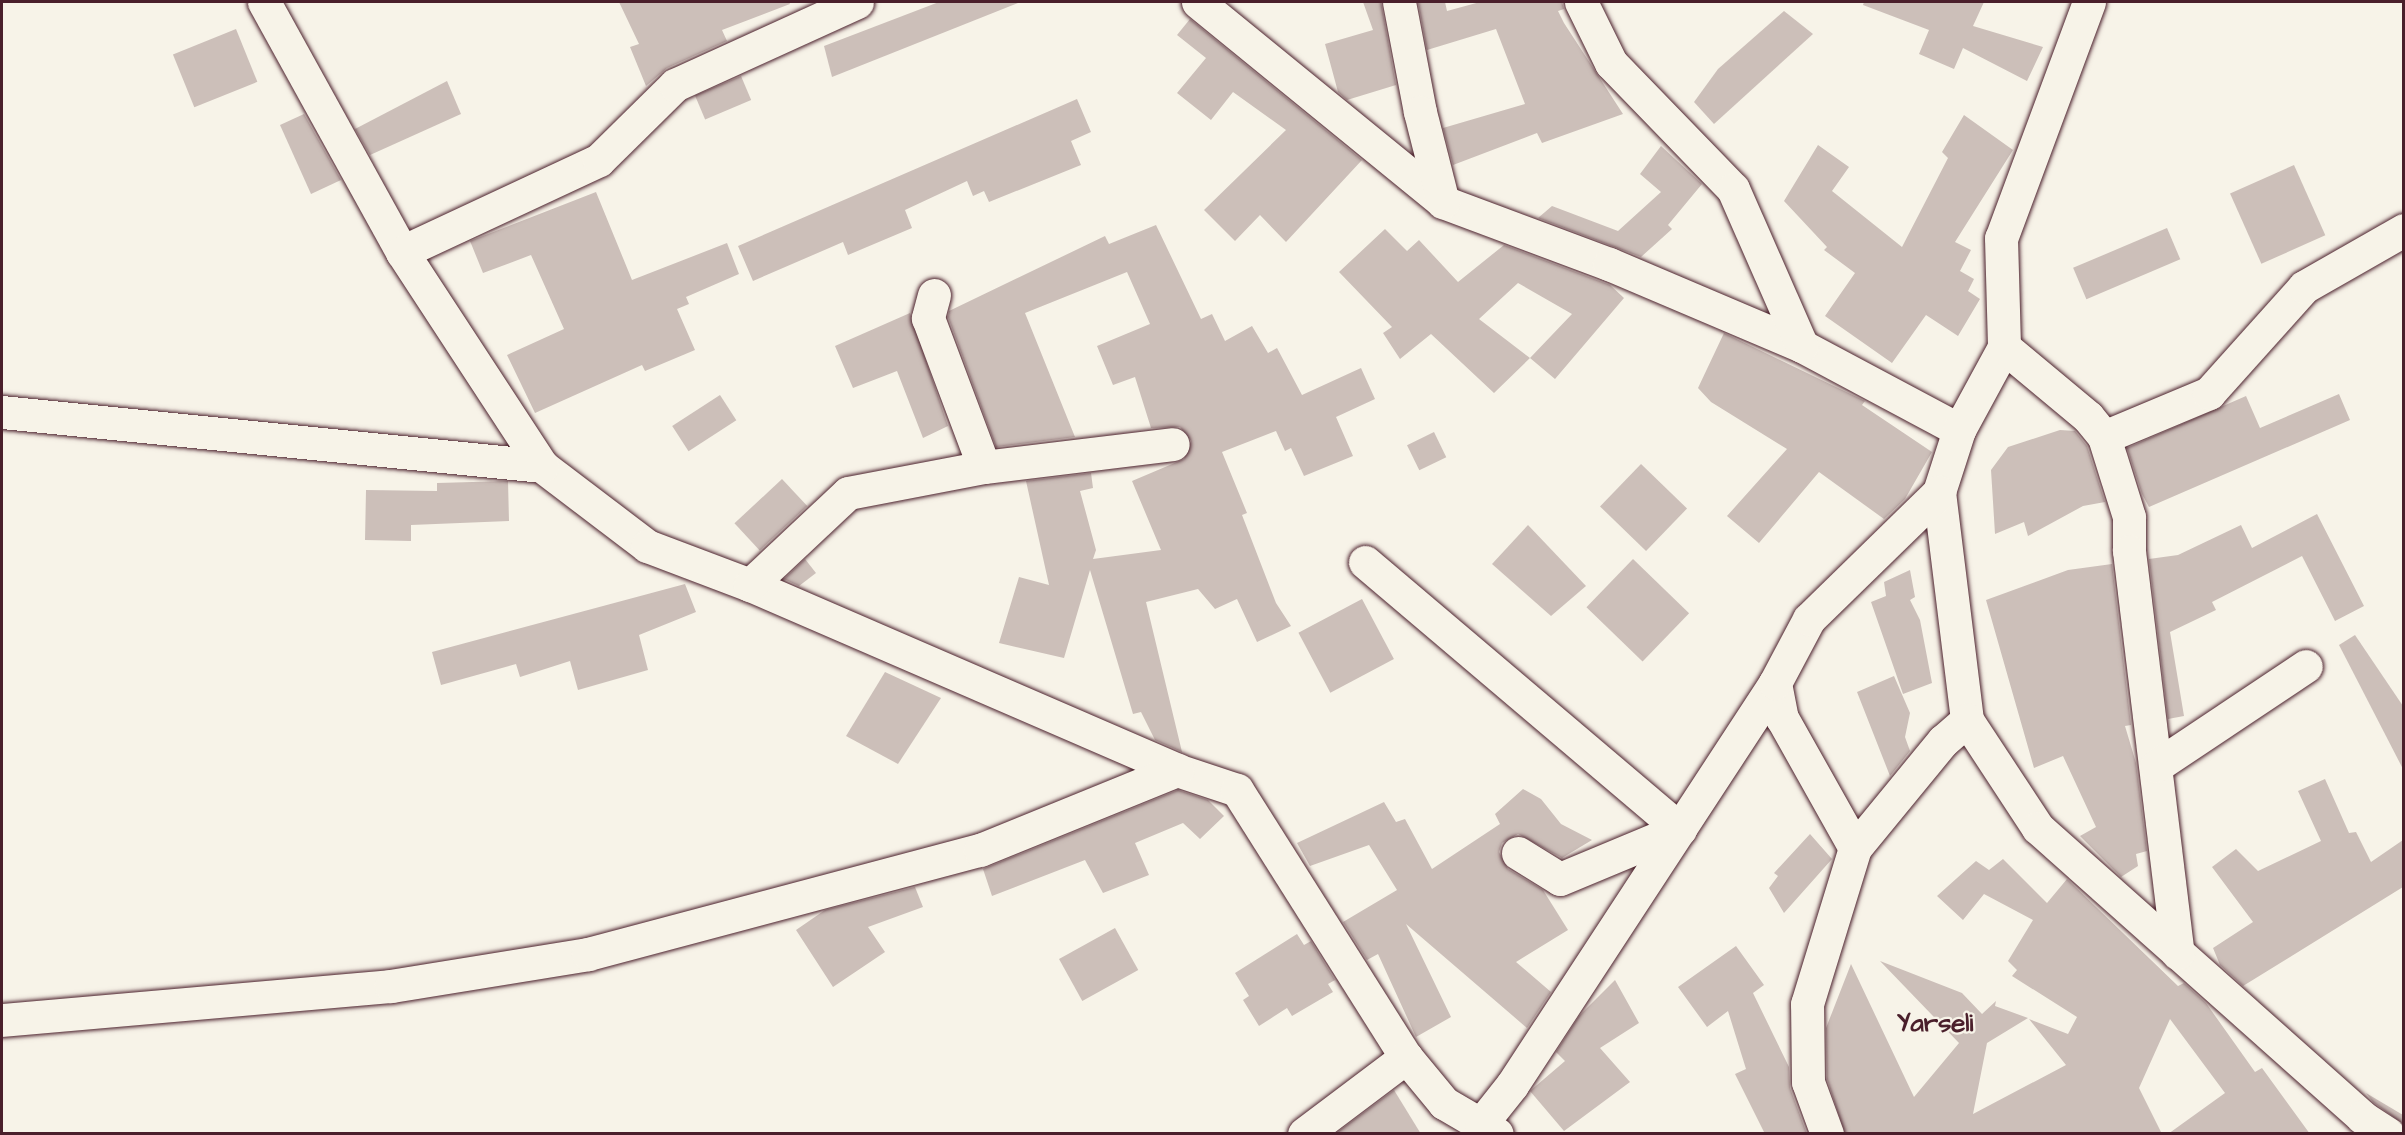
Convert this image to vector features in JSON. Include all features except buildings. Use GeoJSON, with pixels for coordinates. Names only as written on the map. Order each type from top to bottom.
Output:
{"type":"FeatureCollection","features":[{"type":"Feature","properties":{"kind":"street"},"geometry":{"type":"LineString","coordinates":[[264,2],[402,252],[542,466],[647,546],[750,585],[1177,770],[1237,790],[1406,1057],[1444,1103],[1487,1130],[1512,1085],[1775,683],[1809,620],[1940,492]]}},
{"type":"Feature","properties":{"kind":"street"},"geometry":{"type":"LineString","coordinates":[[402,252],[598,160],[675,85],[857,2]]}},
{"type":"Feature","properties":{"kind":"street"},"geometry":{"type":"LineString","coordinates":[[1198,2],[1443,202],[1609,264],[1802,346],[1959,430]]}},
{"type":"Feature","properties":{"kind":"street"},"geometry":{"type":"LineString","coordinates":[[1399,2],[1420,112],[1443,202]]}},
{"type":"Feature","properties":{"kind":"street"},"geometry":{"type":"LineString","coordinates":[[1581,2],[1611,63],[1733,189],[1802,346]]}},
{"type":"Feature","properties":{"kind":"street"},"geometry":{"type":"LineString","coordinates":[[2088,2],[2001,238],[2004,346],[1959,430],[1940,492],[1967,720],[2038,828],[2362,1117],[2388,1134]]}},
{"type":"Feature","properties":{"kind":"street"},"geometry":{"type":"LineString","coordinates":[[2104,437],[2208,393],[2304,287],[2403,230]]}},
{"type":"Feature","properties":{"kind":"street"},"geometry":{"type":"LineString","coordinates":[[934,295],[928,318],[984,468]]}},
{"type":"Feature","properties":{"kind":"street"},"geometry":{"type":"LineString","coordinates":[[2004,346],[2088,417],[2104,437],[2129,517],[2129,551],[2178,953]]}},
{"type":"Feature","properties":{"kind":"street"},"geometry":{"type":"LineString","coordinates":[[2,412],[542,466]]}},
{"type":"Feature","properties":{"kind":"street"},"geometry":{"type":"LineString","coordinates":[[750,585],[848,493],[984,468],[1173,444]]}},
{"type":"Feature","properties":{"kind":"street"},"geometry":{"type":"LineString","coordinates":[[1365,562],[1680,829]]}},
{"type":"Feature","properties":{"kind":"street"},"geometry":{"type":"LineString","coordinates":[[2157,766],[2306,666]]}},
{"type":"Feature","properties":{"kind":"street"},"geometry":{"type":"LineString","coordinates":[[1775,683],[1782,718],[1855,848]]}},
{"type":"Feature","properties":{"kind":"street"},"geometry":{"type":"LineString","coordinates":[[1827,1134],[1808,1082],[1807,1004],[1855,848],[1943,741],[1967,720]]}},
{"type":"Feature","properties":{"kind":"street"},"geometry":{"type":"LineString","coordinates":[[2,1020],[391,986],[588,954],[980,850],[1177,770]]}},
{"type":"Feature","properties":{"kind":"street"},"geometry":{"type":"LineString","coordinates":[[1518,853],[1560,879],[1680,829]]}},
{"type":"Feature","properties":{"kind":"street"},"geometry":{"type":"LineString","coordinates":[[1304,1134],[1406,1057]]}},
{"type":"Feature","properties":{"kind":"district","name":"Yarseli"},"geometry":{"type":"Point","coordinates":[1935,1024]}}]}
